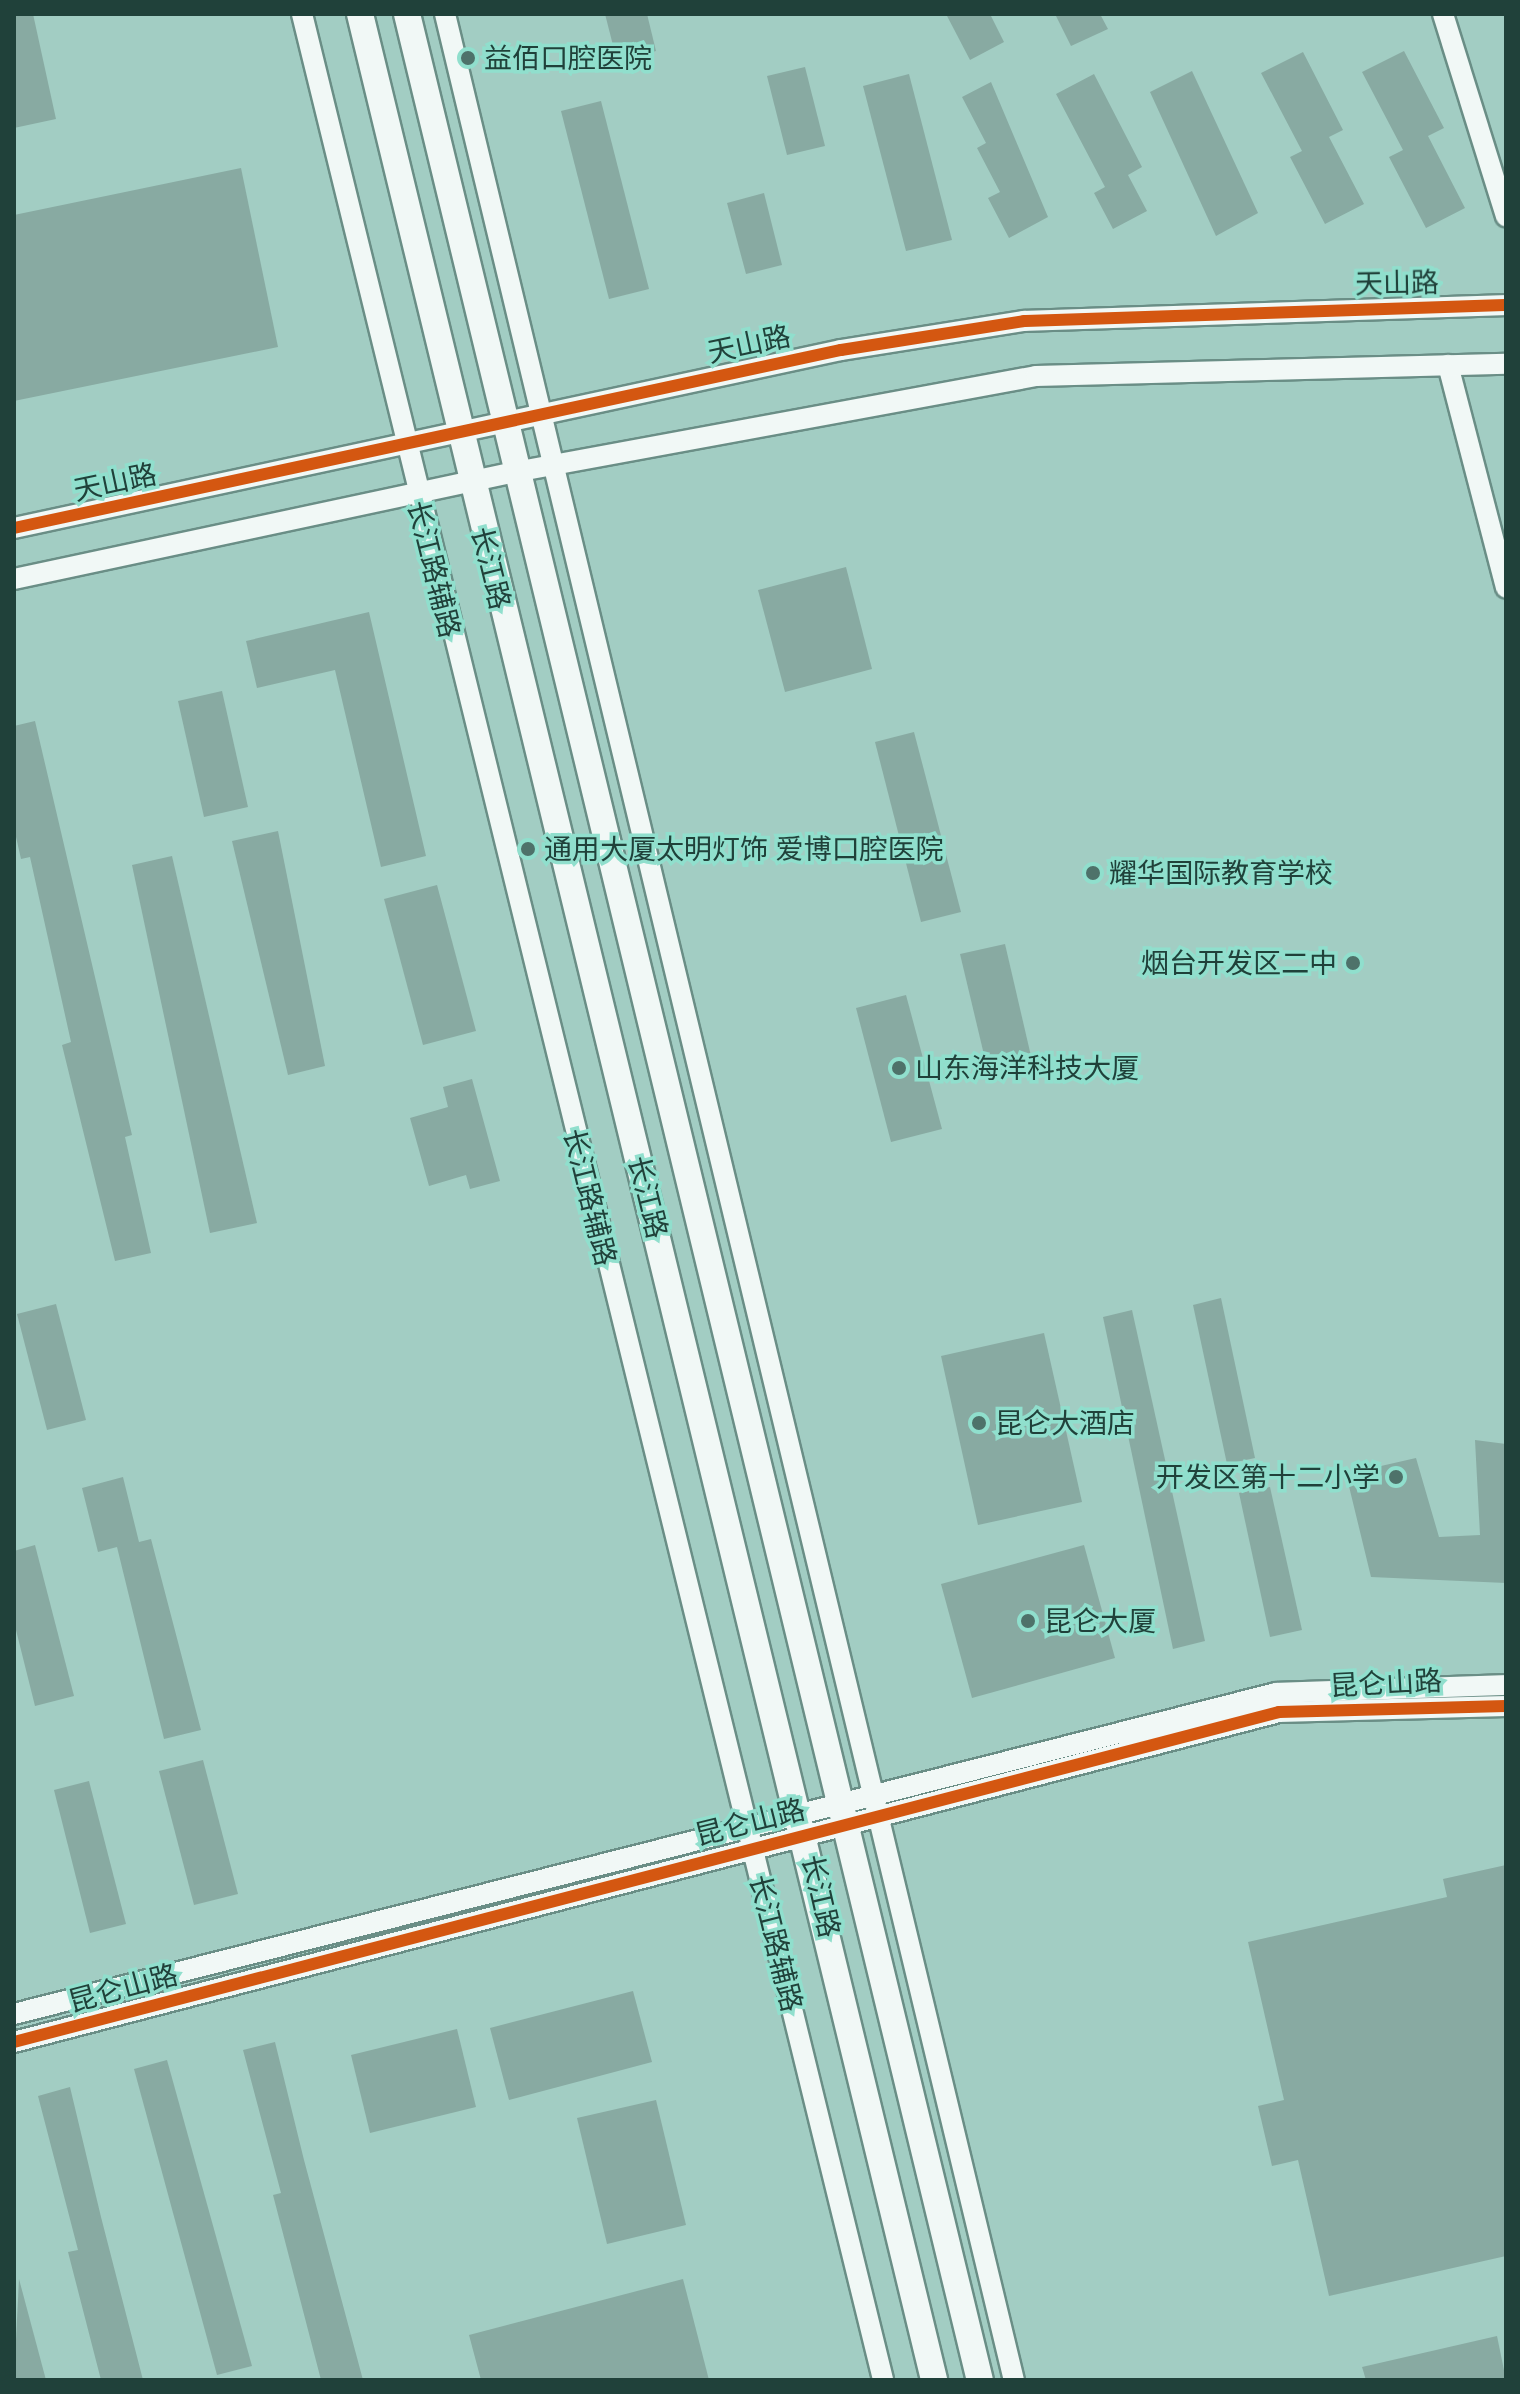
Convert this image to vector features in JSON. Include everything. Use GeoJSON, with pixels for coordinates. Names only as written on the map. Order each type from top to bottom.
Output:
{"type":"FeatureCollection","features":[{"type":"Feature","properties":{"kind":"main road","name":"长江路"},"geometry":{"type":"LineString","coordinates":[[360,14],[470,482],[804,1822],[934,2380]]}},
{"type":"Feature","properties":{"kind":"main road","name":"长江路"},"geometry":{"type":"LineString","coordinates":[[407,14],[515,472],[847,1812],[980,2380]]}},
{"type":"Feature","properties":{"kind":"street","name":"长江路辅路"},"geometry":{"type":"LineString","coordinates":[[302,14],[415,495],[883,2380]]}},
{"type":"Feature","properties":{"kind":"street"},"geometry":{"type":"LineString","coordinates":[[445,14],[550,467],[878,1806],[1014,2380]]}},
{"type":"Feature","properties":{"kind":"street"},"geometry":{"type":"LineString","coordinates":[[1443,14],[1506,216]]}},
{"type":"Feature","properties":{"kind":"street","name":"天山路"},"geometry":{"type":"LineString","coordinates":[[14,528],[538,412],[1024,321],[1506,305]]}},
{"type":"Feature","properties":{"kind":"street"},"geometry":{"type":"LineString","coordinates":[[14,579],[515,472],[1036,376],[1506,364]]}},
{"type":"Feature","properties":{"kind":"street"},"geometry":{"type":"LineString","coordinates":[[1448,365],[1506,588]]}},
{"type":"Feature","properties":{"kind":"street","name":"昆仑山路"},"geometry":{"type":"LineString","coordinates":[[878,1806],[1276,1693],[1506,1685]]}},
{"type":"Feature","properties":{"kind":"street","name":"昆仑山路"},"geometry":{"type":"LineString","coordinates":[[14,2014],[747,1825],[804,1822],[1279,1712],[1506,1706]]}},
{"type":"Feature","properties":{"kind":"street","name":"昆仑山路"},"geometry":{"type":"LineString","coordinates":[[14,2042],[752,1845],[804,1822]]}},
{"type":"Feature","properties":{"kind":"building"},"geometry":{"type":"Polygon","coordinates":[[[14,14],[33,14],[56,119],[14,128],[14,14]]]}},
{"type":"Feature","properties":{"kind":"building"},"geometry":{"type":"Polygon","coordinates":[[[605,14],[647,14],[656,51],[617,61],[605,14]]]}},
{"type":"Feature","properties":{"kind":"building"},"geometry":{"type":"Polygon","coordinates":[[[946,14],[990,14],[1004,42],[970,60],[946,14]]]}},
{"type":"Feature","properties":{"kind":"building"},"geometry":{"type":"Polygon","coordinates":[[[1055,14],[1100,14],[1108,29],[1071,46],[1055,14]]]}},
{"type":"Feature","properties":{"kind":"building"},"geometry":{"type":"Polygon","coordinates":[[[1404,51],[1444,128],[1428,136],[1465,208],[1426,228],[1389,157],[1403,150],[1362,72],[1404,51]]]}},
{"type":"Feature","properties":{"kind":"building"},"geometry":{"type":"Polygon","coordinates":[[[1303,52],[1343,130],[1329,137],[1364,204],[1325,224],[1290,157],[1302,151],[1261,73],[1303,52]]]}},
{"type":"Feature","properties":{"kind":"building"},"geometry":{"type":"Polygon","coordinates":[[[805,67],[825,146],[787,155],[767,76],[805,67]]]}},
{"type":"Feature","properties":{"kind":"building"},"geometry":{"type":"Polygon","coordinates":[[[1192,71],[1258,213],[1216,236],[1150,92],[1192,71]]]}},
{"type":"Feature","properties":{"kind":"building"},"geometry":{"type":"Polygon","coordinates":[[[909,74],[952,240],[906,251],[863,86],[909,74]]]}},
{"type":"Feature","properties":{"kind":"building"},"geometry":{"type":"Polygon","coordinates":[[[1094,74],[1142,167],[1128,175],[1147,211],[1113,229],[1094,193],[1105,187],[1056,94],[1094,74]]]}},
{"type":"Feature","properties":{"kind":"building"},"geometry":{"type":"Polygon","coordinates":[[[991,82],[1048,217],[1009,238],[988,198],[1000,192],[977,148],[986,143],[962,97],[991,82]]]}},
{"type":"Feature","properties":{"kind":"building"},"geometry":{"type":"Polygon","coordinates":[[[601,101],[649,289],[609,299],[561,111],[601,101]]]}},
{"type":"Feature","properties":{"kind":"building"},"geometry":{"type":"Polygon","coordinates":[[[241,168],[278,347],[14,401],[14,215],[241,168]]]}},
{"type":"Feature","properties":{"kind":"building"},"geometry":{"type":"Polygon","coordinates":[[[764,193],[782,265],[746,274],[727,203],[764,193]]]}},
{"type":"Feature","properties":{"kind":"building"},"geometry":{"type":"Polygon","coordinates":[[[846,567],[872,669],[785,692],[758,590],[846,567]]]}},
{"type":"Feature","properties":{"kind":"building"},"geometry":{"type":"Polygon","coordinates":[[[369,612],[426,856],[381,867],[335,670],[257,688],[246,641],[369,612]]]}},
{"type":"Feature","properties":{"kind":"building"},"geometry":{"type":"Polygon","coordinates":[[[222,691],[248,807],[204,817],[178,701],[222,691]]]}},
{"type":"Feature","properties":{"kind":"building"},"geometry":{"type":"Polygon","coordinates":[[[35,721],[132,1135],[125,1137],[151,1253],[115,1261],[62,1045],[71,1042],[30,857],[21,859],[14,828],[14,726],[35,721]]]}},
{"type":"Feature","properties":{"kind":"building"},"geometry":{"type":"Polygon","coordinates":[[[914,732],[961,912],[921,922],[875,742],[914,732]]]}},
{"type":"Feature","properties":{"kind":"building"},"geometry":{"type":"Polygon","coordinates":[[[278,831],[325,1066],[288,1075],[232,841],[278,831]]]}},
{"type":"Feature","properties":{"kind":"building"},"geometry":{"type":"Polygon","coordinates":[[[172,856],[257,1223],[210,1233],[132,865],[172,856]]]}},
{"type":"Feature","properties":{"kind":"building"},"geometry":{"type":"Polygon","coordinates":[[[437,885],[476,1031],[423,1045],[384,899],[437,885]]]}},
{"type":"Feature","properties":{"kind":"building"},"geometry":{"type":"Polygon","coordinates":[[[1005,944],[1034,1069],[990,1080],[960,954],[1005,944]]]}},
{"type":"Feature","properties":{"kind":"building","name":"山东海洋科技大厦"},"geometry":{"type":"Polygon","coordinates":[[[906,995],[942,1129],[891,1142],[856,1008],[906,995]]]}},
{"type":"Feature","properties":{"kind":"building"},"geometry":{"type":"Polygon","coordinates":[[[472,1079],[500,1181],[470,1189],[466,1175],[429,1186],[410,1118],[448,1107],[443,1087],[472,1079]]]}},
{"type":"Feature","properties":{"kind":"building"},"geometry":{"type":"Polygon","coordinates":[[[1221,1298],[1255,1458],[1227,1464],[1193,1305],[1221,1298]]]}},
{"type":"Feature","properties":{"kind":"building"},"geometry":{"type":"Polygon","coordinates":[[[56,1304],[86,1420],[47,1430],[17,1314],[56,1304]]]}},
{"type":"Feature","properties":{"kind":"building"},"geometry":{"type":"Polygon","coordinates":[[[1132,1310],[1205,1641],[1173,1649],[1103,1317],[1132,1310]]]}},
{"type":"Feature","properties":{"kind":"building"},"geometry":{"type":"Polygon","coordinates":[[[1044,1333],[1082,1502],[978,1525],[941,1356],[1044,1333]]]}},
{"type":"Feature","properties":{"kind":"building"},"geometry":{"type":"Polygon","coordinates":[[[1475,1440],[1506,1444],[1506,1583],[1371,1577],[1346,1474],[1416,1458],[1439,1537],[1480,1535],[1475,1440]]]}},
{"type":"Feature","properties":{"kind":"building"},"geometry":{"type":"Polygon","coordinates":[[[123,1477],[139,1542],[151,1539],[201,1730],[164,1739],[117,1547],[98,1552],[82,1488],[123,1477]]]}},
{"type":"Feature","properties":{"kind":"building"},"geometry":{"type":"Polygon","coordinates":[[[1270,1487],[1302,1630],[1270,1637],[1239,1493],[1270,1487]]]}},
{"type":"Feature","properties":{"kind":"building"},"geometry":{"type":"Polygon","coordinates":[[[35,1545],[74,1696],[35,1706],[14,1622],[14,1551],[35,1545]]]}},
{"type":"Feature","properties":{"kind":"building","name":"昆仑大厦"},"geometry":{"type":"Polygon","coordinates":[[[1084,1545],[1115,1658],[972,1698],[941,1584],[1084,1545]]]}},
{"type":"Feature","properties":{"kind":"building"},"geometry":{"type":"Polygon","coordinates":[[[203,1760],[238,1894],[194,1905],[159,1771],[203,1760]]]}},
{"type":"Feature","properties":{"kind":"building"},"geometry":{"type":"Polygon","coordinates":[[[89,1781],[126,1924],[90,1933],[54,1790],[89,1781]]]}},
{"type":"Feature","properties":{"kind":"building"},"geometry":{"type":"Polygon","coordinates":[[[1506,1865],[1506,2256],[1329,2296],[1298,2160],[1272,2166],[1258,2106],[1284,2100],[1248,1942],[1447,1897],[1443,1879],[1506,1865]]]}},
{"type":"Feature","properties":{"kind":"building"},"geometry":{"type":"Polygon","coordinates":[[[633,1991],[652,2062],[509,2100],[490,2028],[633,1991]]]}},
{"type":"Feature","properties":{"kind":"building"},"geometry":{"type":"Polygon","coordinates":[[[457,2029],[476,2107],[370,2133],[351,2055],[457,2029]]]}},
{"type":"Feature","properties":{"kind":"building"},"geometry":{"type":"Polygon","coordinates":[[[275,2042],[363,2380],[321,2380],[273,2195],[281,2193],[243,2050],[275,2042]]]}},
{"type":"Feature","properties":{"kind":"building"},"geometry":{"type":"Polygon","coordinates":[[[167,2060],[252,2366],[217,2375],[134,2069],[167,2060]]]}},
{"type":"Feature","properties":{"kind":"building"},"geometry":{"type":"Polygon","coordinates":[[[70,2087],[143,2380],[101,2380],[68,2252],[78,2250],[38,2096],[70,2087]]]}},
{"type":"Feature","properties":{"kind":"building"},"geometry":{"type":"Polygon","coordinates":[[[656,2100],[686,2225],[607,2244],[577,2118],[656,2100]]]}},
{"type":"Feature","properties":{"kind":"building"},"geometry":{"type":"Polygon","coordinates":[[[19,2279],[46,2380],[14,2380],[19,2279]]]}},
{"type":"Feature","properties":{"kind":"building"},"geometry":{"type":"Polygon","coordinates":[[[683,2279],[709,2380],[481,2380],[469,2335],[683,2279]]]}},
{"type":"Feature","properties":{"kind":"building"},"geometry":{"type":"Polygon","coordinates":[[[1497,2336],[1506,2380],[1366,2380],[1362,2367],[1497,2336]]]}},
{"type":"Feature","properties":{"kind":"cycle path"},"geometry":{"type":"LineString","coordinates":[[14,528],[841,350],[1024,321],[1506,305]]}},
{"type":"Feature","properties":{"kind":"cycle path"},"geometry":{"type":"LineString","coordinates":[[14,2042],[1279,1712],[1506,1706]]}},
{"type":"Feature","properties":{"kind":"place","name":"益佰口腔医院"},"geometry":{"type":"Point","coordinates":[468,58]}},
{"type":"Feature","properties":{"kind":"place","name":"通用大厦太明灯饰 爱博口腔医院"},"geometry":{"type":"Point","coordinates":[528,849]}},
{"type":"Feature","properties":{"kind":"place","name":"耀华国际教育学校"},"geometry":{"type":"Point","coordinates":[1093,873]}},
{"type":"Feature","properties":{"kind":"place","name":"烟台开发区二中"},"geometry":{"type":"Point","coordinates":[1353,963]}},
{"type":"Feature","properties":{"kind":"place","name":"山东海洋科技大厦"},"geometry":{"type":"Point","coordinates":[899,1068]}},
{"type":"Feature","properties":{"kind":"place","name":"昆仑大酒店"},"geometry":{"type":"Point","coordinates":[979,1423]}},
{"type":"Feature","properties":{"kind":"place","name":"开发区第十二小学"},"geometry":{"type":"Point","coordinates":[1396,1477]}},
{"type":"Feature","properties":{"kind":"place","name":"昆仑大厦"},"geometry":{"type":"Point","coordinates":[1028,1621]}}]}
